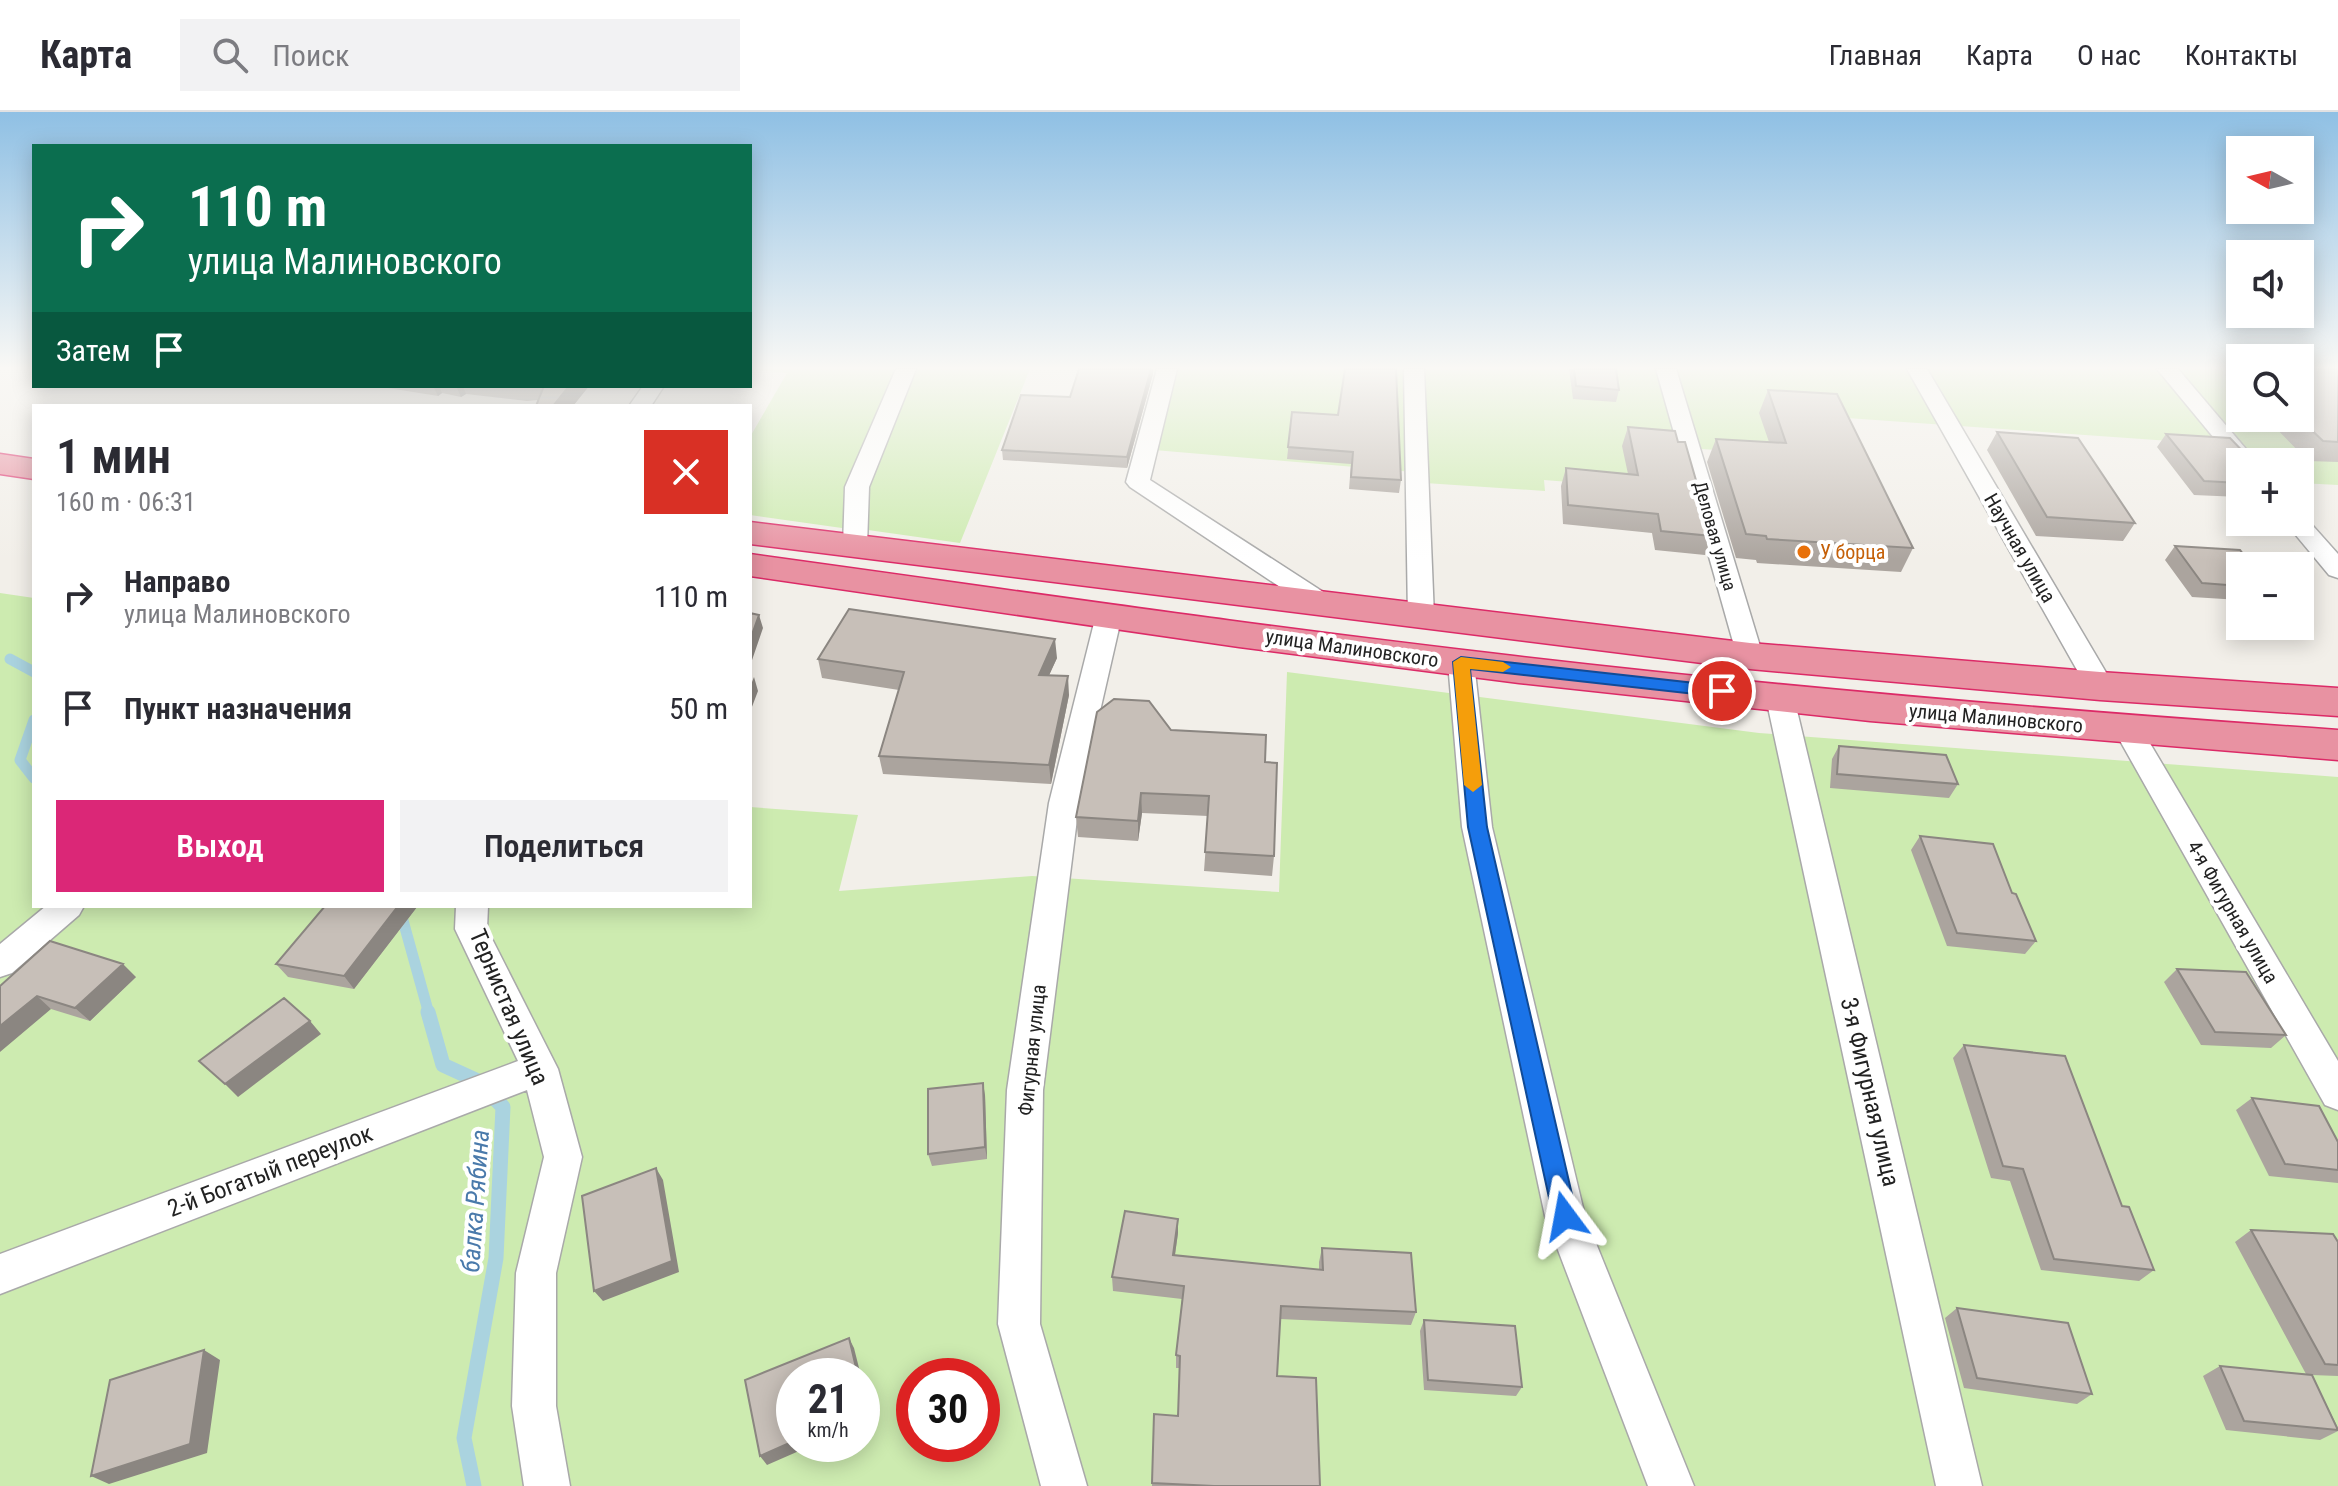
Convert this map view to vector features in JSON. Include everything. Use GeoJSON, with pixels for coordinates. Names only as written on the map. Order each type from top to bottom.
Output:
{"type":"FeatureCollection","features":[{"type":"Feature","properties":{"kind":"highway"},"geometry":{"type":"LineString","coordinates":[[0,435],[32,440]]}},
{"type":"Feature","properties":{"kind":"highway"},"geometry":{"type":"LineString","coordinates":[[0,464],[32,469]]}},
{"type":"Feature","properties":{"kind":"highway","name":"улица Малиновского"},"geometry":{"type":"LineString","coordinates":[[752,533],[1750,656],[2100,686],[2338,702]]}},
{"type":"Feature","properties":{"kind":"highway","name":"улица Малиновского"},"geometry":{"type":"LineString","coordinates":[[752,565],[1461,662],[1780,698],[2128,730],[2338,745]]}},
{"type":"Feature","properties":{"kind":"street"},"geometry":{"type":"LineString","coordinates":[[855,546],[857,487],[879,433]]}},
{"type":"Feature","properties":{"kind":"street"},"geometry":{"type":"LineString","coordinates":[[1151,433],[1138,482],[1325,605]]}},
{"type":"Feature","properties":{"kind":"street"},"geometry":{"type":"LineString","coordinates":[[1416,433],[1421,617]]}},
{"type":"Feature","properties":{"kind":"street","name":"Деловая улица"},"geometry":{"type":"LineString","coordinates":[[1685,433],[1750,656]]}},
{"type":"Feature","properties":{"kind":"street","name":"Научная улица"},"geometry":{"type":"LineString","coordinates":[[1954,433],[2100,686]]}},
{"type":"Feature","properties":{"kind":"street"},"geometry":{"type":"LineString","coordinates":[[2309,536],[2338,570]]}},
{"type":"Feature","properties":{"kind":"street","name":"Фигурная улица"},"geometry":{"type":"LineString","coordinates":[[1064,1486],[1019,1324],[1025,1090],[1064,803],[1109,615]]}},
{"type":"Feature","properties":{"kind":"street"},"geometry":{"type":"LineString","coordinates":[[1461,662],[1477,827],[1565,1216],[1671,1486]]}},
{"type":"Feature","properties":{"kind":"street","name":"3-я Фигурная улица"},"geometry":{"type":"LineString","coordinates":[[1780,698],[1959,1486]]}},
{"type":"Feature","properties":{"kind":"street","name":"4-я Фигурная улица"},"geometry":{"type":"LineString","coordinates":[[2128,730],[2338,1094]]}},
{"type":"Feature","properties":{"kind":"street"},"geometry":{"type":"LineString","coordinates":[[0,963],[66,908]]}},
{"type":"Feature","properties":{"kind":"street","name":"Тернистая улица"},"geometry":{"type":"LineString","coordinates":[[472,908],[471,929],[540,1069],[563,1157],[536,1273],[534,1406],[547,1486]]}},
{"type":"Feature","properties":{"kind":"street","name":"2-й Богатый переулок"},"geometry":{"type":"LineString","coordinates":[[0,1274],[540,1069]]}},
{"type":"Feature","properties":{"kind":"green space"},"geometry":{"type":"Polygon","coordinates":[[[872,433],[850,483],[849,529],[752,515],[752,434],[872,433]]]}},
{"type":"Feature","properties":{"kind":"green space"},"geometry":{"type":"Polygon","coordinates":[[[887,433],[1004,433],[960,543],[868,530],[867,483],[887,433]]]}},
{"type":"Feature","properties":{"kind":"green space"},"geometry":{"type":"Polygon","coordinates":[[[1158,433],[1825,433],[1834,457],[1684,448],[1697,492],[1544,480],[1545,491],[1425,483],[1425,473],[1154,450],[1158,433]]]}},
{"type":"Feature","properties":{"kind":"green space"},"geometry":{"type":"Polygon","coordinates":[[[2060,433],[2338,433],[2338,485],[2314,484],[2314,448],[2243,448],[2060,433]]]}},
{"type":"Feature","properties":{"kind":"green space"},"geometry":{"type":"Polygon","coordinates":[[[0,593],[32,598],[32,908],[752,908],[752,807],[858,815],[839,891],[1032,876],[1279,892],[1287,672],[1759,733],[2338,777],[2338,1486],[0,1486],[0,593]]]}},
{"type":"Feature","properties":{"kind":"building"},"geometry":{"type":"Polygon","coordinates":[[[1008,433],[1134,433],[1127,457],[1002,450],[1008,433]]]}},
{"type":"Feature","properties":{"kind":"building"},"geometry":{"type":"Polygon","coordinates":[[[1290,433],[1399,433],[1401,480],[1351,477],[1353,452],[1288,447],[1290,433]]]}},
{"type":"Feature","properties":{"kind":"building"},"geometry":{"type":"Polygon","coordinates":[[[1629,433],[1676,433],[1678,442],[1685,442],[1712,536],[1661,531],[1658,514],[1568,505],[1566,468],[1638,475],[1629,433]]]}},
{"type":"Feature","properties":{"kind":"building"},"geometry":{"type":"Polygon","coordinates":[[[1783,433],[1856,433],[1913,548],[1767,539],[1766,536],[1746,534],[1716,439],[1786,443],[1783,433]]]}},
{"type":"Feature","properties":{"kind":"building"},"geometry":{"type":"Polygon","coordinates":[[[1998,433],[2078,438],[2135,523],[2047,517],[1998,433]]]}},
{"type":"Feature","properties":{"kind":"building"},"geometry":{"type":"Polygon","coordinates":[[[2315,433],[2338,433],[2338,442],[2323,441],[2315,433]]]}},
{"type":"Feature","properties":{"kind":"building"},"geometry":{"type":"Polygon","coordinates":[[[2166,434],[2230,438],[2240,448],[2226,448],[2226,482],[2204,481],[2166,434]]]}},
{"type":"Feature","properties":{"kind":"building"},"geometry":{"type":"Polygon","coordinates":[[[2175,546],[2240,550],[2242,552],[2226,552],[2226,585],[2202,583],[2175,546]]]}},
{"type":"Feature","properties":{"kind":"building"},"geometry":{"type":"Polygon","coordinates":[[[849,609],[1055,639],[1039,675],[1068,676],[1049,765],[879,756],[904,672],[818,659],[849,609]]]}},
{"type":"Feature","properties":{"kind":"building"},"geometry":{"type":"Polygon","coordinates":[[[752,613],[759,615],[752,634],[752,613]]]}},
{"type":"Feature","properties":{"kind":"building"},"geometry":{"type":"Polygon","coordinates":[[[1114,699],[1149,701],[1171,730],[1266,735],[1265,762],[1277,763],[1274,856],[1205,852],[1209,796],[1141,793],[1138,821],[1076,817],[1097,712],[1114,699]]]}},
{"type":"Feature","properties":{"kind":"building"},"geometry":{"type":"Polygon","coordinates":[[[1839,746],[1946,755],[1958,784],[1837,774],[1839,746]]]}},
{"type":"Feature","properties":{"kind":"building"},"geometry":{"type":"Polygon","coordinates":[[[1920,836],[1993,844],[2012,893],[2016,894],[2036,941],[1957,933],[1920,836]]]}},
{"type":"Feature","properties":{"kind":"building"},"geometry":{"type":"Polygon","coordinates":[[[323,908],[396,908],[344,976],[276,964],[323,908]]]}},
{"type":"Feature","properties":{"kind":"building"},"geometry":{"type":"Polygon","coordinates":[[[50,941],[123,964],[75,1008],[37,996],[0,1026],[0,986],[50,941]]]}},
{"type":"Feature","properties":{"kind":"building"},"geometry":{"type":"Polygon","coordinates":[[[2177,969],[2246,972],[2286,1035],[2215,1032],[2177,969]]]}},
{"type":"Feature","properties":{"kind":"building"},"geometry":{"type":"Polygon","coordinates":[[[284,998],[310,1021],[225,1084],[199,1061],[284,998]]]}},
{"type":"Feature","properties":{"kind":"building"},"geometry":{"type":"Polygon","coordinates":[[[1964,1045],[2065,1056],[2122,1206],[2129,1207],[2154,1270],[2054,1259],[2023,1169],[2003,1166],[1964,1045]]]}},
{"type":"Feature","properties":{"kind":"building"},"geometry":{"type":"Polygon","coordinates":[[[983,1083],[985,1147],[928,1154],[928,1089],[983,1083]]]}},
{"type":"Feature","properties":{"kind":"building"},"geometry":{"type":"Polygon","coordinates":[[[2252,1098],[2319,1106],[2338,1142],[2338,1170],[2285,1164],[2252,1098]]]}},
{"type":"Feature","properties":{"kind":"building"},"geometry":{"type":"Polygon","coordinates":[[[656,1168],[672,1261],[594,1291],[582,1196],[656,1168]]]}},
{"type":"Feature","properties":{"kind":"building"},"geometry":{"type":"Polygon","coordinates":[[[1125,1211],[1178,1219],[1173,1255],[1323,1270],[1322,1248],[1411,1253],[1416,1312],[1281,1306],[1277,1376],[1316,1378],[1320,1486],[1152,1483],[1154,1414],[1178,1416],[1180,1356],[1176,1355],[1184,1286],[1112,1277],[1125,1211]]]}},
{"type":"Feature","properties":{"kind":"building"},"geometry":{"type":"Polygon","coordinates":[[[2251,1230],[2333,1234],[2338,1242],[2338,1365],[2325,1364],[2251,1230]]]}},
{"type":"Feature","properties":{"kind":"building"},"geometry":{"type":"Polygon","coordinates":[[[1957,1308],[2068,1323],[2092,1394],[1977,1378],[1957,1308]]]}},
{"type":"Feature","properties":{"kind":"building"},"geometry":{"type":"Polygon","coordinates":[[[1424,1320],[1515,1326],[1522,1387],[1428,1380],[1424,1320]]]}},
{"type":"Feature","properties":{"kind":"building"},"geometry":{"type":"Polygon","coordinates":[[[849,1338],[854,1358],[799,1358],[849,1338]]]}},
{"type":"Feature","properties":{"kind":"building"},"geometry":{"type":"Polygon","coordinates":[[[204,1350],[190,1444],[91,1476],[110,1380],[204,1350]]]}},
{"type":"Feature","properties":{"kind":"building"},"geometry":{"type":"Polygon","coordinates":[[[2220,1366],[2312,1375],[2338,1430],[2244,1421],[2220,1366]]]}},
{"type":"Feature","properties":{"kind":"building"},"geometry":{"type":"Polygon","coordinates":[[[776,1367],[776,1449],[760,1456],[745,1380],[776,1367]]]}},
{"type":"Feature","properties":{"kind":"waterway","name":"балка Рябина"},"geometry":{"type":"LineString","coordinates":[[10,659],[32,671]]}},
{"type":"Feature","properties":{"kind":"waterway","name":"балка Рябина"},"geometry":{"type":"LineString","coordinates":[[32,726],[20,760],[32,775]]}},
{"type":"Feature","properties":{"kind":"waterway","name":"балка Рябина"},"geometry":{"type":"LineString","coordinates":[[400,908],[429,1014]]}},
{"type":"Feature","properties":{"kind":"waterway","name":"балка Рябина"},"geometry":{"type":"LineString","coordinates":[[428,1012],[443,1065],[478,1081],[503,1107],[496,1258],[464,1438],[474,1486]]}},
{"type":"Feature","properties":{"kind":"slow traffic"},"geometry":{"type":"LineString","coordinates":[[1473,785],[1461,662],[1503,667]]}},
{"type":"Feature","properties":{"kind":"place","name":"У борца"},"geometry":{"type":"Point","coordinates":[1804,552]}},
{"type":"Feature","properties":{"kind":"route"},"geometry":{"type":"LineString","coordinates":[[1565,1216],[1477,827],[1461,662],[1722,691]]}}]}
